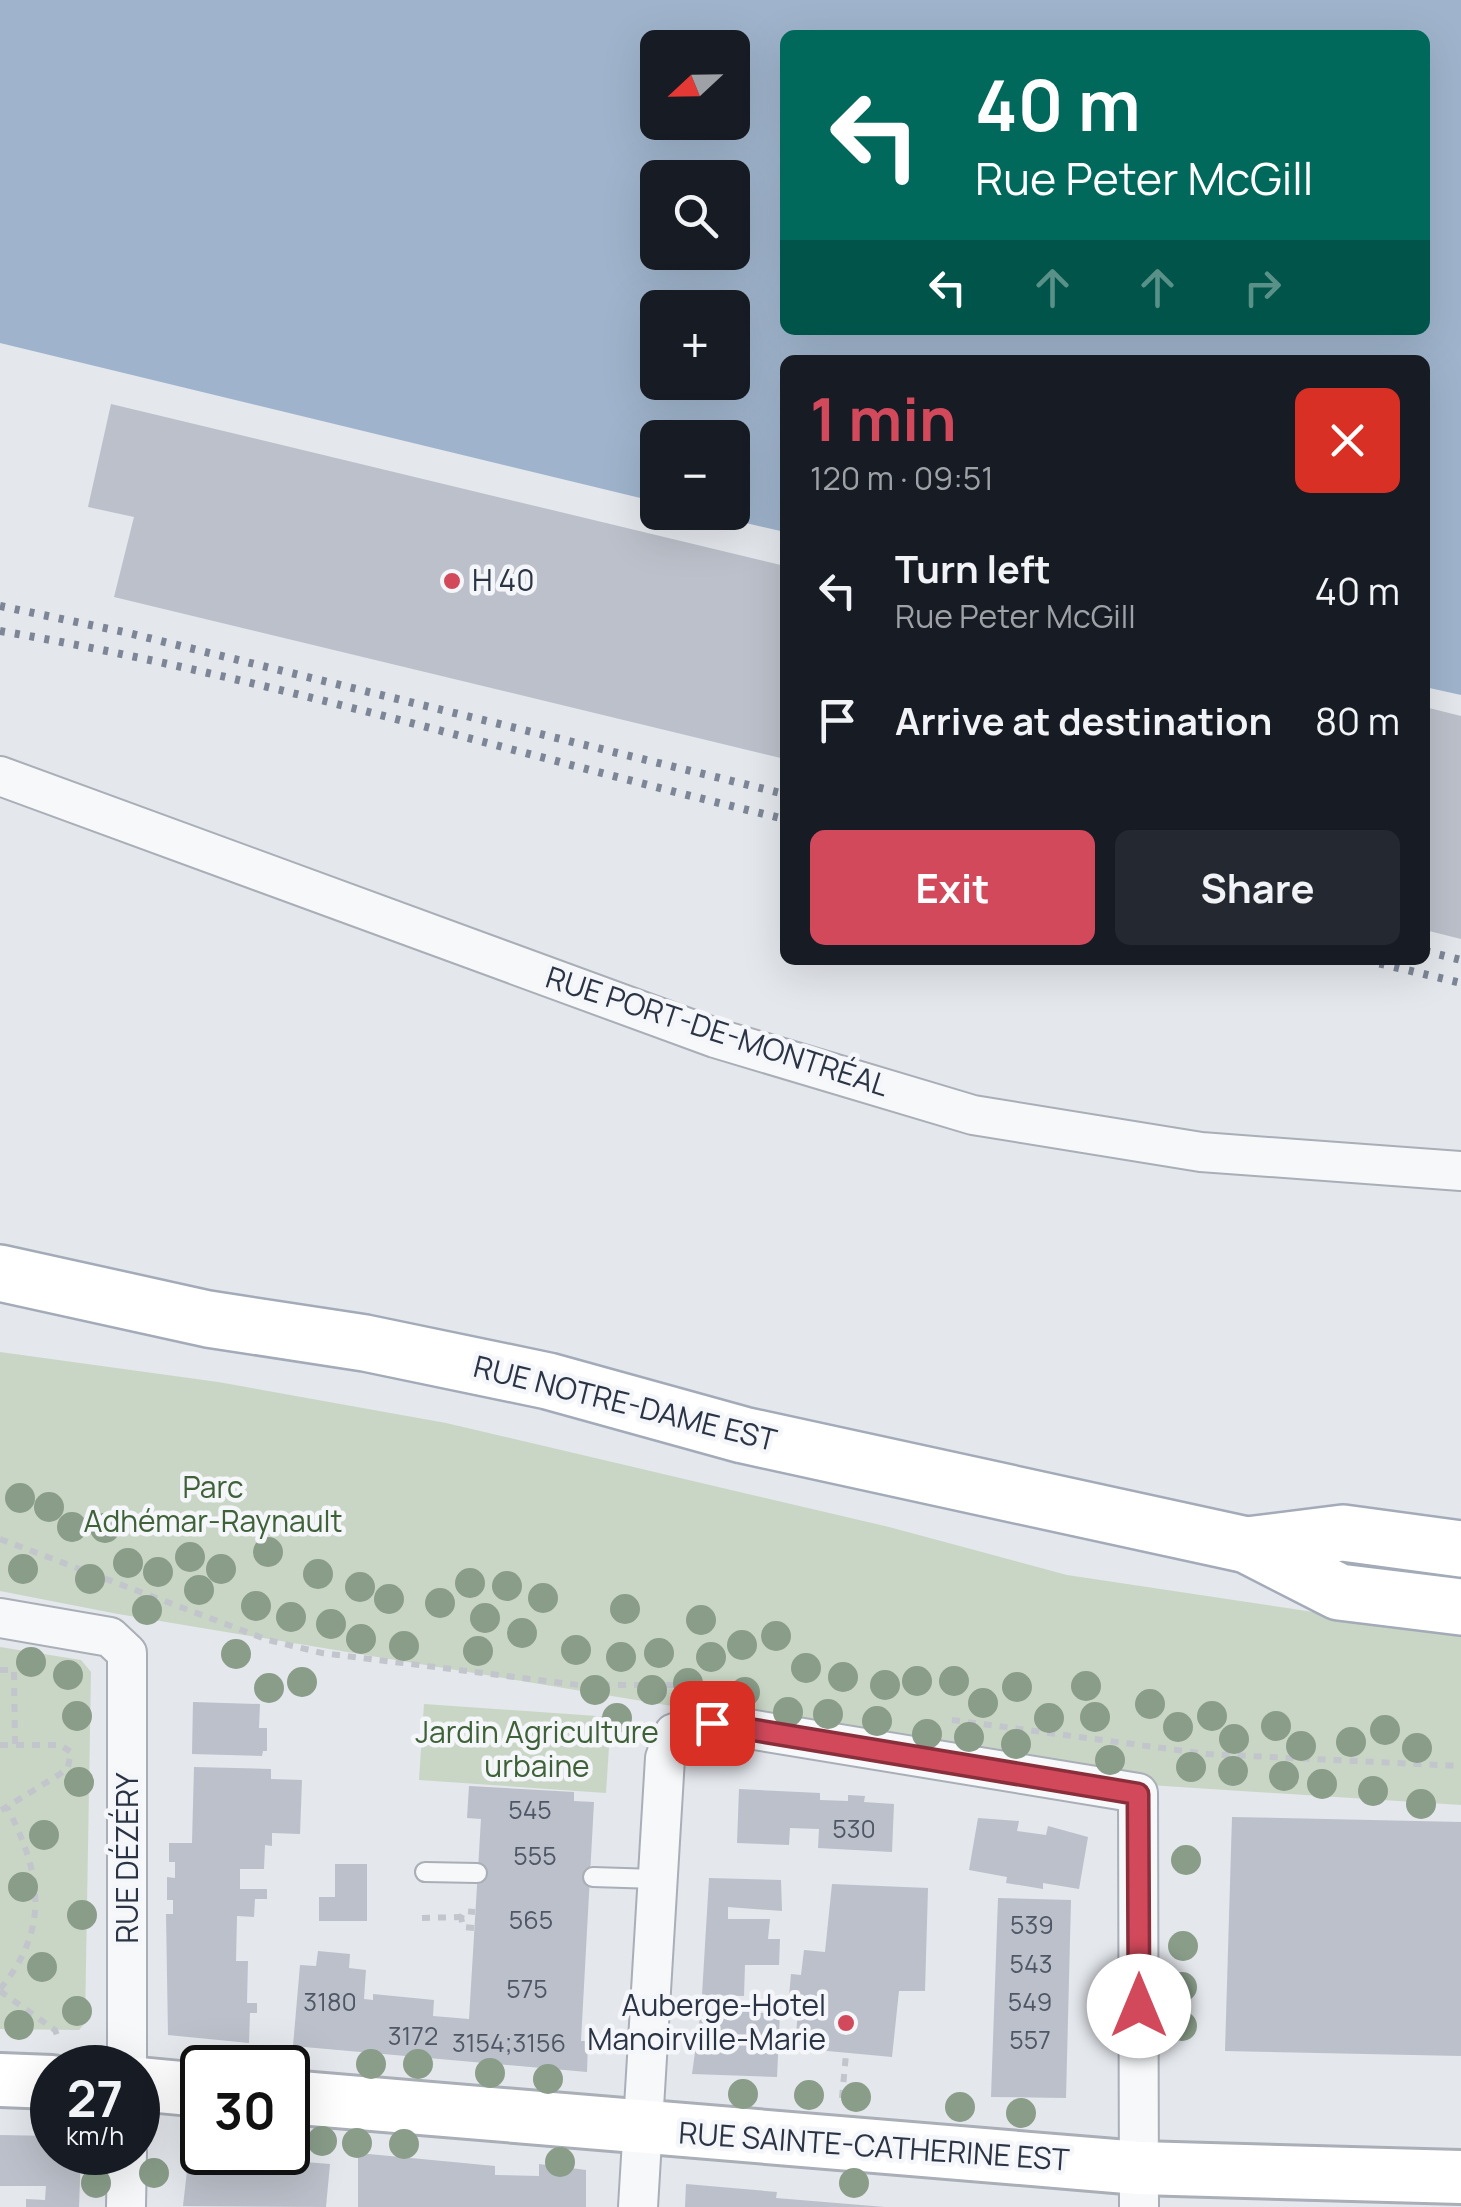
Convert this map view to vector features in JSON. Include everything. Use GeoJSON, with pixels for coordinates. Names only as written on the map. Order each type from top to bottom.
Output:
{"type":"FeatureCollection","features":[{"type":"Feature","properties":{"kind":"main road","name":"RUE NOTRE-DAME EST"},"geometry":{"type":"LineString","coordinates":[[0,1274],[208,1319],[366,1343],[548,1381],[743,1435],[1247,1546],[1339,1592],[1461,1607]]}},
{"type":"Feature","properties":{"kind":"main road","name":"RUE NOTRE-DAME EST"},"geometry":{"type":"LineString","coordinates":[[1247,1546],[1344,1533],[1461,1549]]}},
{"type":"Feature","properties":{"kind":"street","name":"RUE PORT-DE-MONTRÉAL"},"geometry":{"type":"LineString","coordinates":[[0,776],[715,1038],[972,1115],[1201,1152],[1461,1170]]}},
{"type":"Feature","properties":{"kind":"street"},"geometry":{"type":"LineString","coordinates":[[0,1618],[110,1637],[133,1634]]}},
{"type":"Feature","properties":{"kind":"street","name":"RUE DÉZÉRY"},"geometry":{"type":"LineString","coordinates":[[127,2045],[129,1664],[133,1634]]}},
{"type":"Feature","properties":{"kind":"street"},"geometry":{"type":"LineString","coordinates":[[638,2207],[665,1758],[674,1733],[712,1723],[1138,1794],[1139,2187]]}},
{"type":"Feature","properties":{"kind":"street"},"geometry":{"type":"LineString","coordinates":[[0,2080],[30,2068]]}},
{"type":"Feature","properties":{"kind":"street","name":"RUE SAINTE-CATHERINE EST"},"geometry":{"type":"LineString","coordinates":[[310,2100],[642,2129],[1139,2187],[1461,2177]]}},
{"type":"Feature","properties":{"kind":"street"},"geometry":{"type":"LineString","coordinates":[[126,2207],[127,2175]]}},
{"type":"Feature","properties":{"kind":"lane"},"geometry":{"type":"LineString","coordinates":[[425,1872],[476,1873]]}},
{"type":"Feature","properties":{"kind":"lane"},"geometry":{"type":"LineString","coordinates":[[594,1877],[656,1879]]}},
{"type":"Feature","properties":{"kind":"path"},"geometry":{"type":"LineString","coordinates":[[133,1634],[153,1596]]}},
{"type":"Feature","properties":{"kind":"path"},"geometry":{"type":"LineString","coordinates":[[0,1670],[14,1670],[15,1745]]}},
{"type":"Feature","properties":{"kind":"path"},"geometry":{"type":"LineString","coordinates":[[0,1745],[60,1745],[72,1752],[60,1774],[4,1809],[30,1857],[36,1904],[25,1952],[0,1990],[55,2030],[55,2045]]}},
{"type":"Feature","properties":{"kind":"path"},"geometry":{"type":"LineString","coordinates":[[474,1928],[463,1927],[461,1917],[464,1911],[475,1912]]}},
{"type":"Feature","properties":{"kind":"path"},"geometry":{"type":"LineString","coordinates":[[422,1918],[461,1917]]}},
{"type":"Feature","properties":{"kind":"path"},"geometry":{"type":"LineString","coordinates":[[842,2099],[846,2054]]}},
{"type":"Feature","properties":{"kind":"green space","name":"Parc Adhémar-Raynault"},"geometry":{"type":"Polygon","coordinates":[[[0,1352],[218,1382],[446,1423],[889,1527],[1067,1575],[1461,1634],[1461,1805],[1149,1785],[118,1614],[0,1591],[0,1352]]]}},
{"type":"Feature","properties":{"kind":"green space"},"geometry":{"type":"Polygon","coordinates":[[[0,1647],[81,1660],[91,1672],[85,2023],[79,2030],[0,2029],[0,1647]]]}},
{"type":"Feature","properties":{"kind":"green space","name":"Jardin Agriculture urbaine"},"geometry":{"type":"Polygon","coordinates":[[[424,1704],[611,1717],[606,1793],[419,1780],[424,1704]]]}},
{"type":"Feature","properties":{"kind":"water"},"geometry":{"type":"Polygon","coordinates":[[[0,0],[1461,0],[1461,695],[1430,688],[1430,355],[780,355],[780,531],[750,524],[750,420],[640,420],[640,498],[0,343],[0,0]]]}},
{"type":"Feature","properties":{"kind":"building","name":"H 40"},"geometry":{"type":"Polygon","coordinates":[[[111,404],[780,565],[780,758],[114,597],[134,517],[88,507],[111,404]]]}},
{"type":"Feature","properties":{"kind":"building"},"geometry":{"type":"Polygon","coordinates":[[[1430,708],[1461,716],[1461,939],[1430,931],[1430,708]]]}},
{"type":"Feature","properties":{"kind":"building"},"geometry":{"type":"Polygon","coordinates":[[[193,1702],[260,1704],[259,1728],[267,1728],[267,1751],[262,1756],[192,1754],[193,1702]]]}},
{"type":"Feature","properties":{"kind":"building"},"geometry":{"type":"Polygon","coordinates":[[[194,1767],[271,1769],[271,1779],[302,1780],[300,1834],[272,1833],[272,1846],[265,1845],[264,1869],[240,1869],[240,1889],[267,1889],[267,1899],[255,1899],[254,1917],[237,1916],[236,1961],[248,1961],[247,2003],[257,2003],[257,2013],[250,2013],[249,2043],[168,2035],[166,1914],[173,1914],[173,1900],[167,1900],[167,1877],[175,1878],[175,1862],[169,1862],[169,1843],[192,1843],[194,1767]]]}},
{"type":"Feature","properties":{"kind":"building"},"geometry":{"type":"Polygon","coordinates":[[[469,1786],[574,1792],[574,1801],[594,1802],[581,2041],[588,2041],[587,2072],[293,2045],[300,1965],[316,1966],[318,1951],[350,1954],[349,1968],[366,1970],[364,1999],[373,2000],[373,1994],[434,2000],[433,2016],[469,2019],[481,1819],[467,1818],[469,1786]]]}},
{"type":"Feature","properties":{"kind":"building"},"geometry":{"type":"Polygon","coordinates":[[[739,1789],[820,1793],[820,1800],[848,1801],[848,1795],[865,1796],[864,1802],[894,1804],[892,1852],[818,1848],[819,1829],[790,1828],[789,1845],[737,1843],[739,1789]]]}},
{"type":"Feature","properties":{"kind":"building"},"geometry":{"type":"Polygon","coordinates":[[[1232,1817],[1461,1822],[1461,2056],[1225,2051],[1232,1817]]]}},
{"type":"Feature","properties":{"kind":"building"},"geometry":{"type":"Polygon","coordinates":[[[978,1818],[1019,1821],[1017,1831],[1046,1835],[1048,1826],[1088,1837],[1079,1889],[1043,1883],[1043,1889],[1006,1883],[1007,1877],[969,1870],[978,1818]]]}},
{"type":"Feature","properties":{"kind":"building"},"geometry":{"type":"Polygon","coordinates":[[[335,1864],[367,1864],[367,1921],[319,1921],[319,1897],[335,1897],[335,1864]]]}},
{"type":"Feature","properties":{"kind":"building"},"geometry":{"type":"Polygon","coordinates":[[[709,1878],[781,1880],[782,1911],[728,1907],[728,1919],[770,1919],[768,1939],[780,1939],[779,1965],[745,1965],[744,1996],[702,1995],[709,1878]]]}},
{"type":"Feature","properties":{"kind":"building"},"geometry":{"type":"Polygon","coordinates":[[[832,1884],[928,1888],[925,1991],[899,1991],[892,2057],[795,2048],[799,1997],[789,1996],[791,1974],[801,1975],[804,1950],[825,1952],[832,1884]]]}},
{"type":"Feature","properties":{"kind":"building"},"geometry":{"type":"Polygon","coordinates":[[[998,1898],[1071,1900],[1066,2098],[991,2097],[998,1898]]]}},
{"type":"Feature","properties":{"kind":"building"},"geometry":{"type":"Polygon","coordinates":[[[701,2009],[780,2014],[777,2077],[692,2074],[701,2009]]]}},
{"type":"Feature","properties":{"kind":"building"},"geometry":{"type":"Polygon","coordinates":[[[0,2135],[30,2136],[30,2175],[80,2175],[79,2207],[26,2207],[26,2199],[45,2200],[46,2186],[0,2186],[0,2135]]]}},
{"type":"Feature","properties":{"kind":"building"},"geometry":{"type":"Polygon","coordinates":[[[358,2153],[495,2166],[495,2175],[539,2176],[539,2164],[586,2170],[586,2207],[358,2207],[358,2153]]]}},
{"type":"Feature","properties":{"kind":"building"},"geometry":{"type":"Polygon","coordinates":[[[310,2162],[330,2164],[326,2207],[183,2206],[187,2175],[310,2175],[310,2162]]]}},
{"type":"Feature","properties":{"kind":"building"},"geometry":{"type":"Polygon","coordinates":[[[686,2184],[777,2192],[776,2198],[885,2207],[685,2207],[686,2184]]]}},
{"type":"Feature","properties":{"kind":"railway"},"geometry":{"type":"LineString","coordinates":[[0,606],[124,632],[780,793]]}},
{"type":"Feature","properties":{"kind":"railway"},"geometry":{"type":"LineString","coordinates":[[0,631],[99,649],[296,694],[780,818]]}},
{"type":"Feature","properties":{"kind":"railway"},"geometry":{"type":"LineString","coordinates":[[1430,952],[1461,960]]}},
{"type":"Feature","properties":{"kind":"railway"},"geometry":{"type":"LineString","coordinates":[[1386,965],[1461,983]]}},
{"type":"Feature","properties":{"kind":"place","name":"H 40"},"geometry":{"type":"Point","coordinates":[452,581]}},
{"type":"Feature","properties":{"kind":"place","name":"Auberge-Hotel Manoirville-Marie"},"geometry":{"type":"Point","coordinates":[846,2023]}},
{"type":"Feature","properties":{"kind":"route"},"geometry":{"type":"LineString","coordinates":[[712,1723],[1138,1794],[1139,2006]]}}]}
